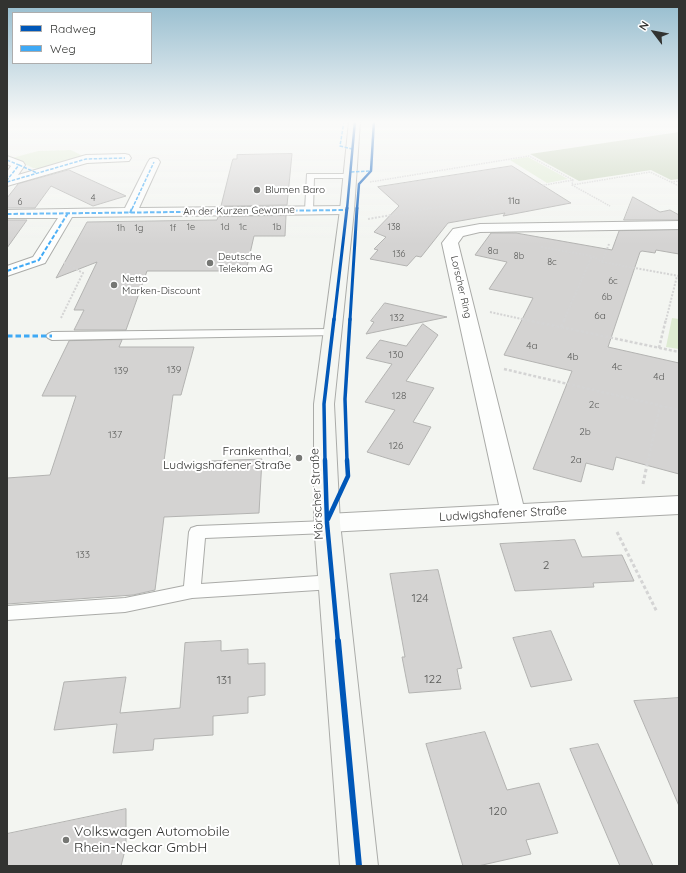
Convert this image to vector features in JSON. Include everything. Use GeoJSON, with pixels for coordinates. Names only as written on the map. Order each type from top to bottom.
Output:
{"type":"FeatureCollection","features":[{"type":"Feature","properties":{"kind":"street"},"geometry":{"type":"LineString","coordinates":[[12,162],[37,173]]}},
{"type":"Feature","properties":{"kind":"street"},"geometry":{"type":"LineString","coordinates":[[7,181],[76,162]]}},
{"type":"Feature","properties":{"kind":"street"},"geometry":{"type":"LineString","coordinates":[[130,213],[154,162]]}},
{"type":"Feature","properties":{"kind":"street","name":"Mörscher Straße"},"geometry":{"type":"LineString","coordinates":[[352,162],[324,404],[327,525],[359,866]]}},
{"type":"Feature","properties":{"kind":"street"},"geometry":{"type":"LineString","coordinates":[[7,181],[20,165]]}},
{"type":"Feature","properties":{"kind":"street","name":"An der Kurzen Gewanne"},"geometry":{"type":"LineString","coordinates":[[7,214],[347,210]]}},
{"type":"Feature","properties":{"kind":"street"},"geometry":{"type":"LineString","coordinates":[[7,271],[39,260],[68,213]]}},
{"type":"Feature","properties":{"kind":"street","name":"Lorscher Ring"},"geometry":{"type":"LineString","coordinates":[[513,513],[450,243],[458,232],[480,228],[679,225]]}},
{"type":"Feature","properties":{"kind":"street","name":"Ludwigshafener Straße"},"geometry":{"type":"LineString","coordinates":[[327,525],[513,513],[679,505]]}},
{"type":"Feature","properties":{"kind":"lane"},"geometry":{"type":"LineString","coordinates":[[309,210],[310,176],[350,181]]}},
{"type":"Feature","properties":{"kind":"lane"},"geometry":{"type":"LineString","coordinates":[[52,336],[332,333]]}},
{"type":"Feature","properties":{"kind":"lane"},"geometry":{"type":"LineString","coordinates":[[192,591],[197,532],[327,525]]}},
{"type":"Feature","properties":{"kind":"lane"},"geometry":{"type":"LineString","coordinates":[[7,613],[125,605],[192,591],[333,582]]}},
{"type":"Feature","properties":{"kind":"path"},"geometry":{"type":"LineString","coordinates":[[350,181],[488,162]]}},
{"type":"Feature","properties":{"kind":"path"},"geometry":{"type":"LineString","coordinates":[[539,162],[572,180]]}},
{"type":"Feature","properties":{"kind":"path"},"geometry":{"type":"LineString","coordinates":[[572,184],[650,172],[679,186]]}},
{"type":"Feature","properties":{"kind":"path"},"geometry":{"type":"LineString","coordinates":[[365,219],[481,199],[477,197],[572,180]]}},
{"type":"Feature","properties":{"kind":"path"},"geometry":{"type":"LineString","coordinates":[[670,182],[679,180]]}},
{"type":"Feature","properties":{"kind":"path"},"geometry":{"type":"LineString","coordinates":[[572,184],[642,226]]}},
{"type":"Feature","properties":{"kind":"path"},"geometry":{"type":"LineString","coordinates":[[537,246],[592,256],[602,262],[678,276],[659,348]]}},
{"type":"Feature","properties":{"kind":"path"},"geometry":{"type":"LineString","coordinates":[[561,327],[592,256]]}},
{"type":"Feature","properties":{"kind":"path"},"geometry":{"type":"LineString","coordinates":[[39,260],[41,262],[63,262],[83,273],[52,336]]}},
{"type":"Feature","properties":{"kind":"path"},"geometry":{"type":"LineString","coordinates":[[465,307],[679,352]]}},
{"type":"Feature","properties":{"kind":"path"},"geometry":{"type":"LineString","coordinates":[[478,363],[679,410]]}},
{"type":"Feature","properties":{"kind":"path"},"geometry":{"type":"LineString","coordinates":[[639,507],[660,406]]}},
{"type":"Feature","properties":{"kind":"path"},"geometry":{"type":"LineString","coordinates":[[606,508],[657,612]]}},
{"type":"Feature","properties":{"kind":"green space"},"geometry":{"type":"Polygon","coordinates":[[[20,162],[68,162],[41,169],[33,168],[20,162]]]}},
{"type":"Feature","properties":{"kind":"green space"},"geometry":{"type":"Polygon","coordinates":[[[513,162],[537,162],[568,179],[547,183],[513,162]]]}},
{"type":"Feature","properties":{"kind":"green space"},"geometry":{"type":"Polygon","coordinates":[[[544,162],[679,162],[679,179],[671,180],[651,170],[579,181],[544,162]]]}},
{"type":"Feature","properties":{"kind":"green space"},"geometry":{"type":"Polygon","coordinates":[[[672,318],[679,319],[679,349],[666,347],[672,318]]]}},
{"type":"Feature","properties":{"kind":"building"},"geometry":{"type":"Polygon","coordinates":[[[232,162],[291,162],[287,205],[221,206],[232,162]]]}},
{"type":"Feature","properties":{"kind":"building"},"geometry":{"type":"Polygon","coordinates":[[[512,166],[571,203],[503,216],[505,213],[448,223],[421,257],[416,256],[407,266],[370,259],[378,250],[374,249],[386,237],[374,232],[399,206],[378,187],[512,166]]]}},
{"type":"Feature","properties":{"kind":"building"},"geometry":{"type":"Polygon","coordinates":[[[69,170],[126,196],[93,206],[51,186],[35,208],[7,208],[7,198],[18,184],[69,170]]]}},
{"type":"Feature","properties":{"kind":"building"},"geometry":{"type":"Polygon","coordinates":[[[633,197],[660,212],[670,210],[679,215],[679,220],[624,220],[633,197]]]}},
{"type":"Feature","properties":{"kind":"building"},"geometry":{"type":"Polygon","coordinates":[[[286,216],[285,236],[254,236],[246,271],[147,271],[126,330],[74,330],[84,310],[74,310],[97,262],[56,278],[87,222],[217,220],[218,217],[286,216]]]}},
{"type":"Feature","properties":{"kind":"building"},"geometry":{"type":"Polygon","coordinates":[[[7,220],[27,220],[7,248],[7,220]]]}},
{"type":"Feature","properties":{"kind":"building"},"geometry":{"type":"Polygon","coordinates":[[[679,230],[679,254],[656,250],[655,253],[640,252],[608,347],[679,363],[679,474],[616,457],[613,470],[586,463],[581,482],[533,469],[572,371],[504,355],[533,298],[489,289],[507,262],[475,255],[491,233],[516,233],[612,250],[619,231],[679,230]]]}},
{"type":"Feature","properties":{"kind":"building"},"geometry":{"type":"Polygon","coordinates":[[[385,303],[447,317],[366,334],[374,322],[371,321],[385,303]]]}},
{"type":"Feature","properties":{"kind":"building"},"geometry":{"type":"Polygon","coordinates":[[[423,324],[438,335],[406,381],[434,388],[413,422],[431,427],[409,465],[367,452],[395,410],[365,402],[392,364],[366,358],[380,340],[406,346],[423,324]]]}},
{"type":"Feature","properties":{"kind":"building"},"geometry":{"type":"Polygon","coordinates":[[[122,340],[119,347],[194,347],[181,395],[173,395],[163,468],[210,465],[210,461],[262,459],[259,513],[164,517],[155,590],[133,595],[7,604],[7,478],[50,475],[76,396],[42,396],[69,341],[122,340]]]}},
{"type":"Feature","properties":{"kind":"building"},"geometry":{"type":"Polygon","coordinates":[[[575,540],[582,557],[622,555],[634,581],[593,583],[594,587],[515,591],[500,544],[575,540]]]}},
{"type":"Feature","properties":{"kind":"building"},"geometry":{"type":"Polygon","coordinates":[[[438,570],[462,668],[457,669],[461,689],[409,693],[402,657],[405,657],[390,574],[438,570]]]}},
{"type":"Feature","properties":{"kind":"building"},"geometry":{"type":"Polygon","coordinates":[[[551,631],[572,680],[531,687],[513,638],[551,631]]]}},
{"type":"Feature","properties":{"kind":"building"},"geometry":{"type":"Polygon","coordinates":[[[221,641],[221,651],[248,649],[248,664],[265,663],[265,695],[248,697],[248,713],[213,716],[213,735],[154,739],[153,750],[113,753],[117,724],[54,730],[64,682],[126,677],[120,713],[180,708],[185,643],[221,641]]]}},
{"type":"Feature","properties":{"kind":"building"},"geometry":{"type":"Polygon","coordinates":[[[679,698],[679,806],[634,701],[679,698]]]}},
{"type":"Feature","properties":{"kind":"building"},"geometry":{"type":"Polygon","coordinates":[[[485,732],[507,790],[539,783],[558,833],[526,840],[531,854],[478,866],[463,866],[426,744],[485,732]]]}},
{"type":"Feature","properties":{"kind":"building"},"geometry":{"type":"Polygon","coordinates":[[[598,744],[653,866],[620,866],[570,749],[598,744]]]}},
{"type":"Feature","properties":{"kind":"building","name":"Volkswagen Automobile Rhein-Neckar GmbH"},"geometry":{"type":"Polygon","coordinates":[[[126,809],[126,846],[121,866],[7,866],[7,834],[126,809]]]}},
{"type":"Feature","properties":{"kind":"marked path"},"geometry":{"type":"LineString","coordinates":[[7,180],[19,165],[11,162]]}},
{"type":"Feature","properties":{"kind":"marked path"},"geometry":{"type":"LineString","coordinates":[[7,182],[77,162]]}},
{"type":"Feature","properties":{"kind":"marked path"},"geometry":{"type":"LineString","coordinates":[[130,213],[154,162]]}},
{"type":"Feature","properties":{"kind":"marked path"},"geometry":{"type":"LineString","coordinates":[[19,165],[37,173]]}},
{"type":"Feature","properties":{"kind":"marked path"},"geometry":{"type":"LineString","coordinates":[[351,172],[371,171]]}},
{"type":"Feature","properties":{"kind":"marked path"},"geometry":{"type":"LineString","coordinates":[[7,214],[347,210]]}},
{"type":"Feature","properties":{"kind":"marked path"},"geometry":{"type":"LineString","coordinates":[[7,271],[39,260],[68,213]]}},
{"type":"Feature","properties":{"kind":"marked path"},"geometry":{"type":"LineString","coordinates":[[7,336],[52,336]]}},
{"type":"Feature","properties":{"kind":"cycle path"},"geometry":{"type":"LineString","coordinates":[[351,162],[324,404],[327,523],[359,866]]}},
{"type":"Feature","properties":{"kind":"cycle path"},"geometry":{"type":"LineString","coordinates":[[328,519],[348,476],[345,399],[359,184],[371,171],[372,162]]}},
{"type":"Feature","properties":{"kind":"place","name":"Blumen Baro"},"geometry":{"type":"Point","coordinates":[257,190]}},
{"type":"Feature","properties":{"kind":"place","name":"Deutsche Telekom AG"},"geometry":{"type":"Point","coordinates":[210,263]}},
{"type":"Feature","properties":{"kind":"place","name":"Netto Marken-Discount"},"geometry":{"type":"Point","coordinates":[114,285]}},
{"type":"Feature","properties":{"kind":"place","name":"Frankenthal, Ludwigshafener Straße"},"geometry":{"type":"Point","coordinates":[299,458]}},
{"type":"Feature","properties":{"kind":"place","name":"Volkswagen Automobile Rhein-Neckar GmbH"},"geometry":{"type":"Point","coordinates":[66,840]}}]}
